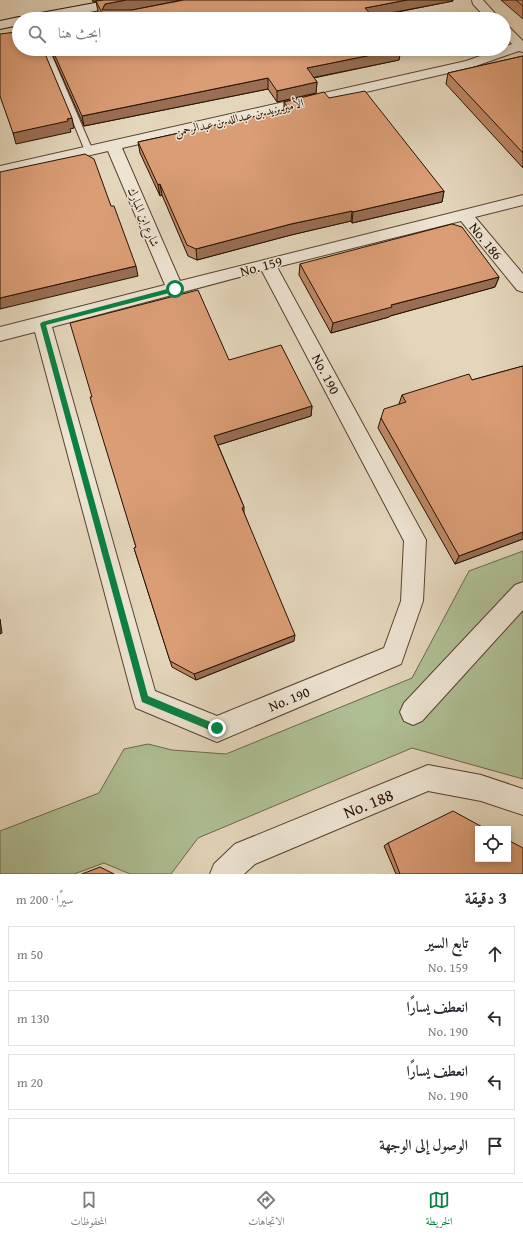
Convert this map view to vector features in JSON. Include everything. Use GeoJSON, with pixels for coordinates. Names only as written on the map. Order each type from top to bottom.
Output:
{"type":"FeatureCollection","features":[{"type":"Feature","properties":{"kind":"street"},"geometry":{"type":"LineString","coordinates":[[68,12],[133,0]]}},
{"type":"Feature","properties":{"kind":"street"},"geometry":{"type":"LineString","coordinates":[[476,0],[487,12]]}},
{"type":"Feature","properties":{"kind":"street"},"geometry":{"type":"LineString","coordinates":[[0,24],[12,22]]}},
{"type":"Feature","properties":{"kind":"street"},"geometry":{"type":"LineString","coordinates":[[511,36],[522,46]]}},
{"type":"Feature","properties":{"kind":"street","name":"الأمير يزيد بن عبدالله بن عبدالرحمن"},"geometry":{"type":"LineString","coordinates":[[511,50],[522,46]]}},
{"type":"Feature","properties":{"kind":"street","name":"الأمير يزيد بن عبدالله بن عبدالرحمن"},"geometry":{"type":"LineString","coordinates":[[0,171],[470,64],[493,56]]}},
{"type":"Feature","properties":{"kind":"street","name":"شارع ابن المبارك"},"geometry":{"type":"LineString","coordinates":[[113,145],[175,289]]}},
{"type":"Feature","properties":{"kind":"street","name":"No. 159"},"geometry":{"type":"LineString","coordinates":[[0,334],[267,264],[523,200]]}},
{"type":"Feature","properties":{"kind":"street","name":"No. 186"},"geometry":{"type":"LineString","coordinates":[[465,214],[523,286]]}},
{"type":"Feature","properties":{"kind":"street","name":"No. 190"},"geometry":{"type":"LineString","coordinates":[[42,324],[145,699],[217,728],[393,656],[412,601],[415,540],[267,264]]}},
{"type":"Feature","properties":{"kind":"street"},"geometry":{"type":"LineString","coordinates":[[413,712],[523,593]]}},
{"type":"Feature","properties":{"kind":"street","name":"No. 188"},"geometry":{"type":"LineString","coordinates":[[224,874],[245,854],[428,778],[481,788],[523,802]]}},
{"type":"Feature","properties":{"kind":"lane"},"geometry":{"type":"LineString","coordinates":[[49,56],[89,151]]}},
{"type":"Feature","properties":{"kind":"green space"},"geometry":{"type":"Polygon","coordinates":[[[523,551],[523,779],[412,748],[198,838],[171,874],[130,874],[104,863],[74,874],[0,874],[0,831],[99,793],[124,749],[148,744],[172,750],[226,754],[412,678],[469,571],[523,551]]]}},
{"type":"Feature","properties":{"kind":"building"},"geometry":{"type":"Polygon","coordinates":[[[126,0],[105,4],[102,10],[132,10],[184,0],[407,0],[365,8],[369,12],[102,12],[96,1],[126,0]]]}},
{"type":"Feature","properties":{"kind":"building"},"geometry":{"type":"Polygon","coordinates":[[[516,0],[523,0],[523,6],[516,0]]]}},
{"type":"Feature","properties":{"kind":"building"},"geometry":{"type":"Polygon","coordinates":[[[12,32],[12,56],[46,56],[72,118],[67,119],[68,121],[13,133],[0,96],[0,34],[12,32]]]}},
{"type":"Feature","properties":{"kind":"building"},"geometry":{"type":"Polygon","coordinates":[[[55,56],[366,56],[307,68],[317,82],[277,91],[268,78],[82,116],[55,56]]]}},
{"type":"Feature","properties":{"kind":"building"},"geometry":{"type":"Polygon","coordinates":[[[523,56],[523,153],[448,73],[523,56]]]}},
{"type":"Feature","properties":{"kind":"building"},"geometry":{"type":"Polygon","coordinates":[[[365,91],[444,191],[353,212],[291,224],[196,249],[187,245],[160,184],[158,185],[138,142],[289,109],[284,102],[324,92],[329,98],[365,91]]]}},
{"type":"Feature","properties":{"kind":"building"},"geometry":{"type":"Polygon","coordinates":[[[85,154],[94,159],[111,206],[114,206],[136,266],[0,298],[0,172],[85,154]]]}},
{"type":"Feature","properties":{"kind":"building"},"geometry":{"type":"Polygon","coordinates":[[[452,224],[462,227],[499,277],[391,305],[392,307],[333,323],[300,264],[452,224]]]}},
{"type":"Feature","properties":{"kind":"building"},"geometry":{"type":"Polygon","coordinates":[[[198,290],[229,360],[281,345],[312,406],[214,436],[244,507],[242,508],[295,635],[194,674],[170,661],[134,548],[136,547],[90,397],[92,397],[70,323],[198,290]]]}},
{"type":"Feature","properties":{"kind":"building"},"geometry":{"type":"Polygon","coordinates":[[[523,366],[523,532],[459,556],[381,418],[384,409],[406,402],[402,395],[469,374],[472,380],[523,366]]]}},
{"type":"Feature","properties":{"kind":"building"},"geometry":{"type":"Polygon","coordinates":[[[453,811],[480,826],[475,826],[475,862],[511,862],[511,842],[523,848],[523,874],[400,874],[388,843],[453,811]]]}},
{"type":"Feature","properties":{"kind":"building"},"geometry":{"type":"Polygon","coordinates":[[[100,867],[114,874],[82,874],[100,867]]]}},
{"type":"Feature","properties":{"kind":"route"},"geometry":{"type":"LineString","coordinates":[[175,289],[42,324],[145,699],[217,728]]}}]}
